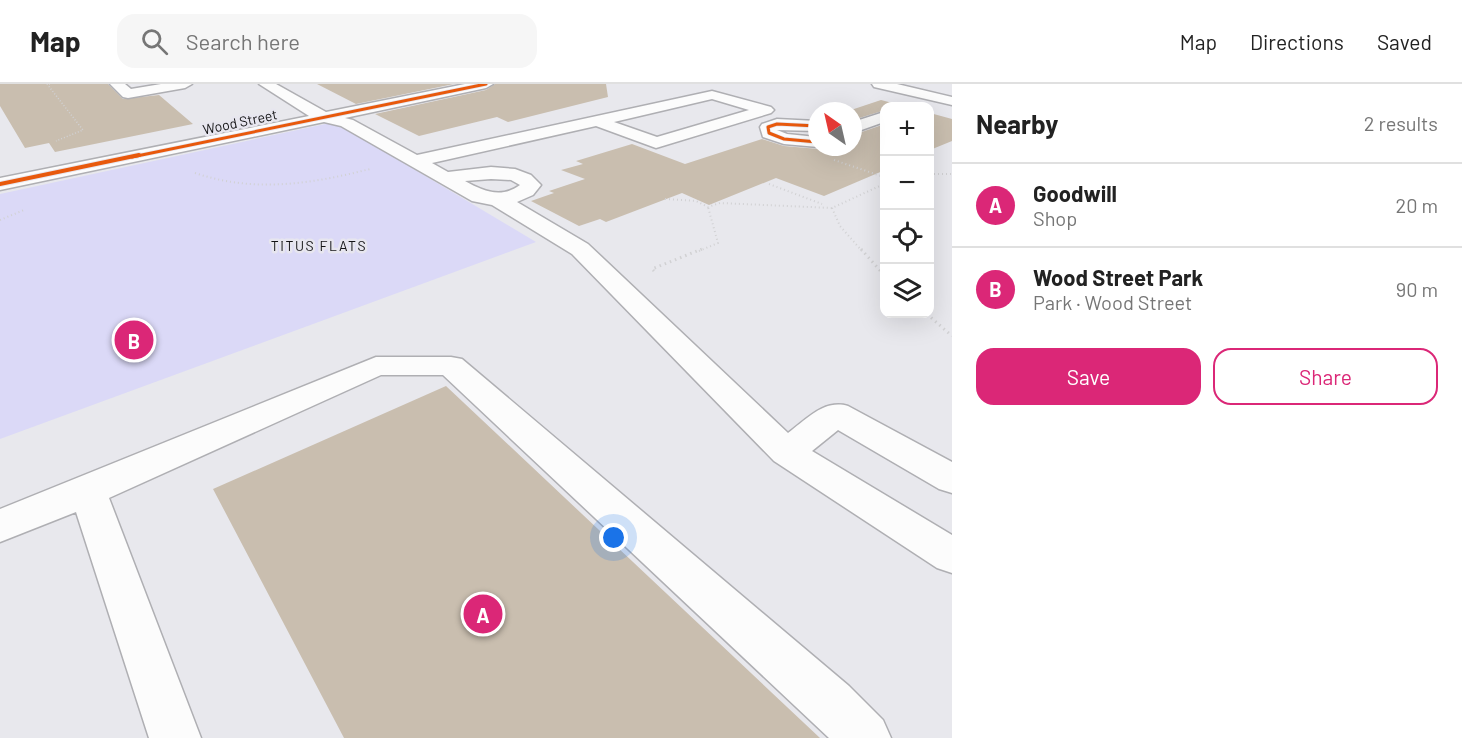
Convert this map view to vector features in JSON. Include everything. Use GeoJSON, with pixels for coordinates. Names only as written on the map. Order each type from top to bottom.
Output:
{"type":"FeatureCollection","features":[{"type":"Feature","properties":{"kind":"street"},"geometry":{"type":"LineString","coordinates":[[122,89],[185,84]]}},
{"type":"Feature","properties":{"kind":"street"},"geometry":{"type":"LineString","coordinates":[[266,84],[323,117],[347,123],[479,197],[500,201],[580,249],[787,452],[952,556]]}},
{"type":"Feature","properties":{"kind":"street","name":"Wood Street"},"geometry":{"type":"LineString","coordinates":[[0,184],[486,84]]}},
{"type":"Feature","properties":{"kind":"street"},"geometry":{"type":"LineString","coordinates":[[879,84],[948,98]]}},
{"type":"Feature","properties":{"kind":"street"},"geometry":{"type":"LineString","coordinates":[[122,89],[140,106]]}},
{"type":"Feature","properties":{"kind":"street"},"geometry":{"type":"LineString","coordinates":[[415,161],[712,95],[766,110],[656,143],[597,121]]}},
{"type":"Feature","properties":{"kind":"street"},"geometry":{"type":"LineString","coordinates":[[932,102],[948,98]]}},
{"type":"Feature","properties":{"kind":"street"},"geometry":{"type":"LineString","coordinates":[[749,116],[777,124],[808,126]]}},
{"type":"Feature","properties":{"kind":"street"},"geometry":{"type":"LineString","coordinates":[[862,125],[880,119]]}},
{"type":"Feature","properties":{"kind":"street"},"geometry":{"type":"LineString","coordinates":[[777,124],[768,127],[769,133],[784,139],[808,141]]}},
{"type":"Feature","properties":{"kind":"street"},"geometry":{"type":"LineString","coordinates":[[446,178],[507,173],[520,177],[531,185],[527,190],[500,201]]}},
{"type":"Feature","properties":{"kind":"street"},"geometry":{"type":"LineString","coordinates":[[0,526],[88,491],[376,366],[451,366],[831,704],[865,738]]}},
{"type":"Feature","properties":{"kind":"street"},"geometry":{"type":"LineString","coordinates":[[787,452],[836,414],[952,479]]}},
{"type":"Feature","properties":{"kind":"street"},"geometry":{"type":"LineString","coordinates":[[88,491],[175,738]]}},
{"type":"Feature","properties":{"kind":"path"},"geometry":{"type":"LineString","coordinates":[[50,84],[48,84],[83,130]]}},
{"type":"Feature","properties":{"kind":"path"},"geometry":{"type":"LineString","coordinates":[[830,159],[880,175]]}},
{"type":"Feature","properties":{"kind":"path"},"geometry":{"type":"LineString","coordinates":[[192,172],[210,180],[284,185],[319,181],[386,164],[415,161]]}},
{"type":"Feature","properties":{"kind":"path"},"geometry":{"type":"LineString","coordinates":[[934,174],[952,174]]}},
{"type":"Feature","properties":{"kind":"path"},"geometry":{"type":"LineString","coordinates":[[770,184],[832,208],[840,226],[880,270]]}},
{"type":"Feature","properties":{"kind":"path"},"geometry":{"type":"LineString","coordinates":[[665,199],[696,201],[708,207],[720,203],[832,208],[880,186]]}},
{"type":"Feature","properties":{"kind":"path"},"geometry":{"type":"LineString","coordinates":[[659,276],[652,269],[718,243],[708,207]]}},
{"type":"Feature","properties":{"kind":"path"},"geometry":{"type":"LineString","coordinates":[[932,318],[952,336]]}},
{"type":"Feature","properties":{"kind":"shaded area"},"geometry":{"type":"Polygon","coordinates":[[[330,123],[340,125],[536,242],[0,439],[0,194],[330,123]]]}},
{"type":"Feature","properties":{"kind":"building"},"geometry":{"type":"Polygon","coordinates":[[[0,84],[108,84],[123,99],[159,95],[193,124],[55,152],[49,143],[25,148],[0,106],[0,84]]]}},
{"type":"Feature","properties":{"kind":"building"},"geometry":{"type":"Polygon","coordinates":[[[317,84],[454,84],[356,104],[317,84]]]}},
{"type":"Feature","properties":{"kind":"building"},"geometry":{"type":"Polygon","coordinates":[[[495,84],[606,84],[608,97],[508,122],[497,117],[419,136],[375,114],[486,90],[495,84]]]}},
{"type":"Feature","properties":{"kind":"building"},"geometry":{"type":"Polygon","coordinates":[[[881,100],[889,102],[880,102],[880,112],[862,117],[862,106],[881,100]]]}},
{"type":"Feature","properties":{"kind":"building"},"geometry":{"type":"Polygon","coordinates":[[[934,114],[952,119],[952,141],[934,148],[934,114]]]}},
{"type":"Feature","properties":{"kind":"building"},"geometry":{"type":"Polygon","coordinates":[[[880,126],[880,172],[824,196],[776,178],[709,205],[682,193],[606,222],[600,219],[579,226],[531,201],[554,193],[549,191],[585,179],[561,170],[583,164],[576,161],[632,144],[685,164],[762,139],[784,146],[808,148],[808,156],[862,156],[862,132],[880,126]]]}},
{"type":"Feature","properties":{"kind":"building"},"geometry":{"type":"Polygon","coordinates":[[[446,386],[820,738],[344,738],[213,489],[446,386]]]}},
{"type":"Feature","properties":{"kind":"cycle path"},"geometry":{"type":"LineString","coordinates":[[0,184],[486,84]]}},
{"type":"Feature","properties":{"kind":"cycle path"},"geometry":{"type":"LineString","coordinates":[[808,126],[777,124],[768,127],[769,133],[784,139],[808,141]]}},
{"type":"Feature","properties":{"kind":"place","name":"Wood Street Park"},"geometry":{"type":"Point","coordinates":[134,340]}},
{"type":"Feature","properties":{"kind":"place","name":"Goodwill"},"geometry":{"type":"Point","coordinates":[483,614]}},
{"type":"Feature","properties":{"kind":"district","name":"TITUS FLATS"},"geometry":{"type":"Point","coordinates":[319,246]}}]}
